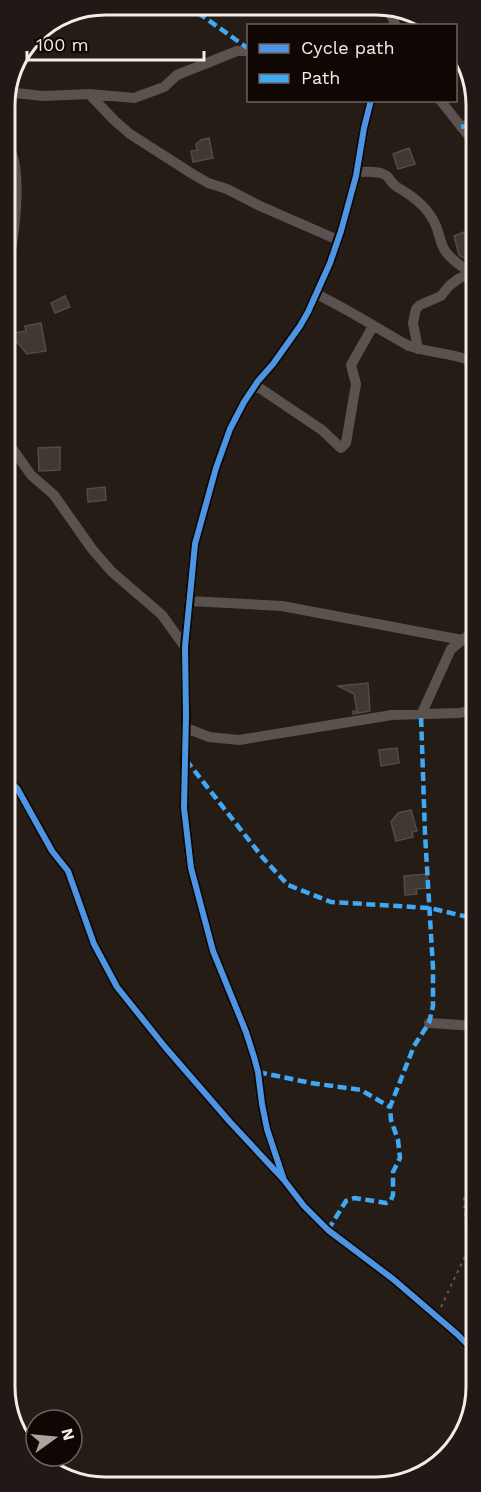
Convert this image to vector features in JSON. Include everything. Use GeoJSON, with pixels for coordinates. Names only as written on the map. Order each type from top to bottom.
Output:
{"type":"FeatureCollection","features":[{"type":"Feature","properties":{"kind":"street"},"geometry":{"type":"LineString","coordinates":[[16,93],[43,96],[89,94],[134,98],[164,87],[177,75],[237,51],[247,51]]}},
{"type":"Feature","properties":{"kind":"street"},"geometry":{"type":"LineString","coordinates":[[89,94],[129,134],[208,183],[235,192],[260,206],[338,240]]}},
{"type":"Feature","properties":{"kind":"street"},"geometry":{"type":"LineString","coordinates":[[284,1180],[267,1129],[254,1057],[206,931],[191,868],[184,808],[187,696],[185,647],[195,544],[216,468],[230,429],[244,402],[300,326],[316,294],[338,240],[357,172],[370,102]]}},
{"type":"Feature","properties":{"kind":"street"},"geometry":{"type":"LineString","coordinates":[[441,102],[466,134]]}},
{"type":"Feature","properties":{"kind":"street"},"geometry":{"type":"LineString","coordinates":[[460,127],[466,125]]}},
{"type":"Feature","properties":{"kind":"street"},"geometry":{"type":"LineString","coordinates":[[357,172],[381,172],[420,203],[436,226],[444,250],[452,259],[466,268]]}},
{"type":"Feature","properties":{"kind":"street"},"geometry":{"type":"LineString","coordinates":[[15,173],[15,198]]}},
{"type":"Feature","properties":{"kind":"street"},"geometry":{"type":"LineString","coordinates":[[418,349],[413,323],[416,309],[441,296],[449,286],[466,275]]}},
{"type":"Feature","properties":{"kind":"street"},"geometry":{"type":"LineString","coordinates":[[316,294],[409,346],[466,359]]}},
{"type":"Feature","properties":{"kind":"street"},"geometry":{"type":"LineString","coordinates":[[255,385],[322,430],[341,448],[346,443],[356,384],[351,365],[373,326]]}},
{"type":"Feature","properties":{"kind":"street"},"geometry":{"type":"LineString","coordinates":[[15,452],[31,475],[54,495],[92,549],[111,571],[162,615],[185,647]]}},
{"type":"Feature","properties":{"kind":"street"},"geometry":{"type":"LineString","coordinates":[[189,601],[282,606],[462,640]]}},
{"type":"Feature","properties":{"kind":"street"},"geometry":{"type":"LineString","coordinates":[[421,715],[451,648],[466,637]]}},
{"type":"Feature","properties":{"kind":"street"},"geometry":{"type":"LineString","coordinates":[[186,728],[209,737],[239,740],[393,715],[466,711]]}},
{"type":"Feature","properties":{"kind":"street"},"geometry":{"type":"LineString","coordinates":[[15,787],[52,851],[68,871],[94,944],[117,987],[165,1047],[284,1180],[304,1206],[328,1230],[393,1280],[466,1344]]}},
{"type":"Feature","properties":{"kind":"street"},"geometry":{"type":"LineString","coordinates":[[429,1023],[466,1025]]}},
{"type":"Feature","properties":{"kind":"path"},"geometry":{"type":"LineString","coordinates":[[466,1197],[464,1197],[466,1234]]}},
{"type":"Feature","properties":{"kind":"path"},"geometry":{"type":"LineString","coordinates":[[436,1317],[466,1254]]}},
{"type":"Feature","properties":{"kind":"building"},"geometry":{"type":"Polygon","coordinates":[[[209,138],[213,158],[193,162],[191,151],[197,150],[196,144],[201,140],[209,138]]]}},
{"type":"Feature","properties":{"kind":"building"},"geometry":{"type":"Polygon","coordinates":[[[409,148],[415,164],[398,169],[393,154],[409,148]]]}},
{"type":"Feature","properties":{"kind":"building"},"geometry":{"type":"Polygon","coordinates":[[[464,232],[466,260],[459,255],[454,236],[464,232]]]}},
{"type":"Feature","properties":{"kind":"building"},"geometry":{"type":"Polygon","coordinates":[[[65,296],[70,307],[55,313],[51,303],[65,296]]]}},
{"type":"Feature","properties":{"kind":"building"},"geometry":{"type":"Polygon","coordinates":[[[41,323],[46,351],[27,354],[16,343],[15,333],[26,331],[25,326],[41,323]]]}},
{"type":"Feature","properties":{"kind":"building"},"geometry":{"type":"Polygon","coordinates":[[[60,447],[60,470],[39,471],[38,448],[60,447]]]}},
{"type":"Feature","properties":{"kind":"building"},"geometry":{"type":"Polygon","coordinates":[[[105,487],[106,500],[88,502],[87,489],[105,487]]]}},
{"type":"Feature","properties":{"kind":"building"},"geometry":{"type":"Polygon","coordinates":[[[368,683],[370,711],[353,714],[353,711],[357,712],[354,694],[338,686],[368,683]]]}},
{"type":"Feature","properties":{"kind":"building"},"geometry":{"type":"Polygon","coordinates":[[[397,748],[399,763],[381,766],[379,750],[397,748]]]}},
{"type":"Feature","properties":{"kind":"building"},"geometry":{"type":"Polygon","coordinates":[[[411,810],[417,831],[412,832],[413,837],[396,841],[391,822],[398,813],[411,810]]]}},
{"type":"Feature","properties":{"kind":"building"},"geometry":{"type":"Polygon","coordinates":[[[427,874],[428,888],[416,889],[417,894],[405,895],[404,876],[427,874]]]}},
{"type":"Feature","properties":{"kind":"marked path"},"geometry":{"type":"LineString","coordinates":[[201,15],[247,48]]}},
{"type":"Feature","properties":{"kind":"marked path"},"geometry":{"type":"LineString","coordinates":[[461,127],[466,126]]}},
{"type":"Feature","properties":{"kind":"marked path"},"geometry":{"type":"LineString","coordinates":[[328,1230],[346,1201],[355,1198],[386,1203],[391,1200],[393,1172],[400,1158],[390,1107],[414,1046],[429,1023],[433,1006],[421,715]]}},
{"type":"Feature","properties":{"kind":"marked path"},"geometry":{"type":"LineString","coordinates":[[186,760],[263,858],[288,885],[331,902],[430,908],[466,917]]}},
{"type":"Feature","properties":{"kind":"marked path"},"geometry":{"type":"LineString","coordinates":[[258,1072],[361,1090],[390,1107]]}},
{"type":"Feature","properties":{"kind":"cycle path"},"geometry":{"type":"LineString","coordinates":[[284,1180],[267,1129],[254,1057],[213,951],[191,868],[184,808],[185,647],[195,544],[216,468],[230,429],[244,402],[300,326],[330,263],[356,176],[370,102]]}},
{"type":"Feature","properties":{"kind":"cycle path"},"geometry":{"type":"LineString","coordinates":[[15,786],[52,851],[68,871],[94,944],[117,987],[165,1047],[284,1180],[304,1206],[328,1230],[393,1279],[466,1343]]}}]}
